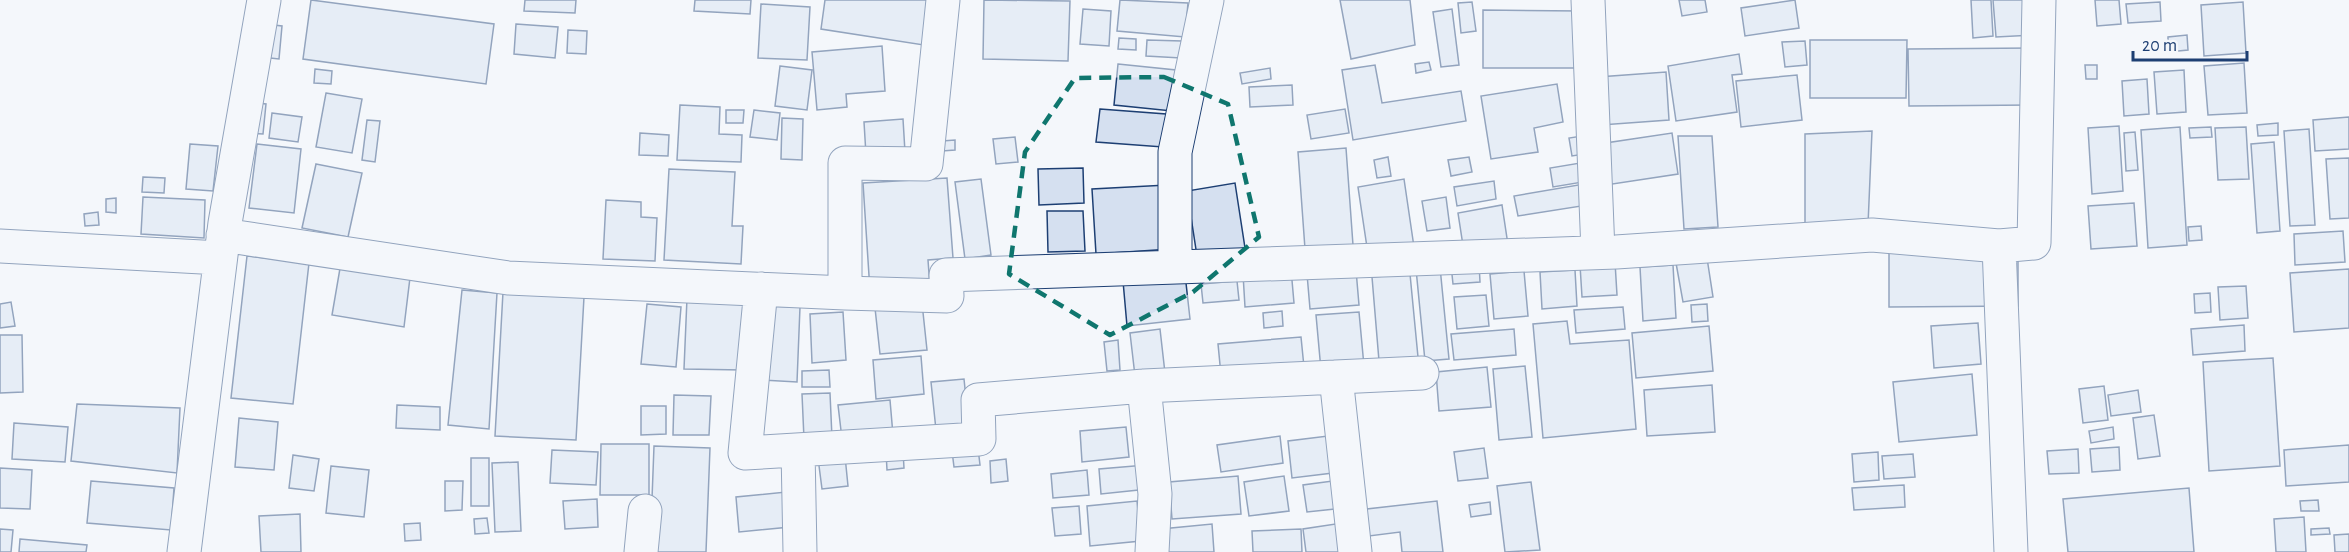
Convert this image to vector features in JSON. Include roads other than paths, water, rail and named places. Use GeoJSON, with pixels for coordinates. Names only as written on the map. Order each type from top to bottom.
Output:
{"type":"FeatureCollection","features":[{"type":"Feature","properties":{"kind":"street"},"geometry":{"type":"LineString","coordinates":[[184,552],[222,247],[264,0]]}},
{"type":"Feature","properties":{"kind":"street"},"geometry":{"type":"LineString","coordinates":[[845,293],[845,163],[926,164],[943,0]]}},
{"type":"Feature","properties":{"kind":"street"},"geometry":{"type":"LineString","coordinates":[[1175,267],[1175,152],[1207,0]]}},
{"type":"Feature","properties":{"kind":"street"},"geometry":{"type":"LineString","coordinates":[[1588,0],[1598,252]]}},
{"type":"Feature","properties":{"kind":"street"},"geometry":{"type":"LineString","coordinates":[[0,246],[222,247],[508,278],[947,296],[946,275],[1598,252],[1872,235],[1999,246],[2034,243],[2039,0]]}},
{"type":"Feature","properties":{"kind":"street"},"geometry":{"type":"LineString","coordinates":[[1999,246],[2011,552]]}},
{"type":"Feature","properties":{"kind":"street"},"geometry":{"type":"LineString","coordinates":[[761,289],[745,453],[979,439],[978,400],[1144,386],[1422,373]]}},
{"type":"Feature","properties":{"kind":"street"},"geometry":{"type":"LineString","coordinates":[[1336,377],[1355,552]]}},
{"type":"Feature","properties":{"kind":"street"},"geometry":{"type":"LineString","coordinates":[[1144,386],[1155,494],[1152,552]]}},
{"type":"Feature","properties":{"kind":"street"},"geometry":{"type":"LineString","coordinates":[[798,450],[800,552]]}},
{"type":"Feature","properties":{"kind":"street"},"geometry":{"type":"LineString","coordinates":[[641,552],[645,511]]}}]}
